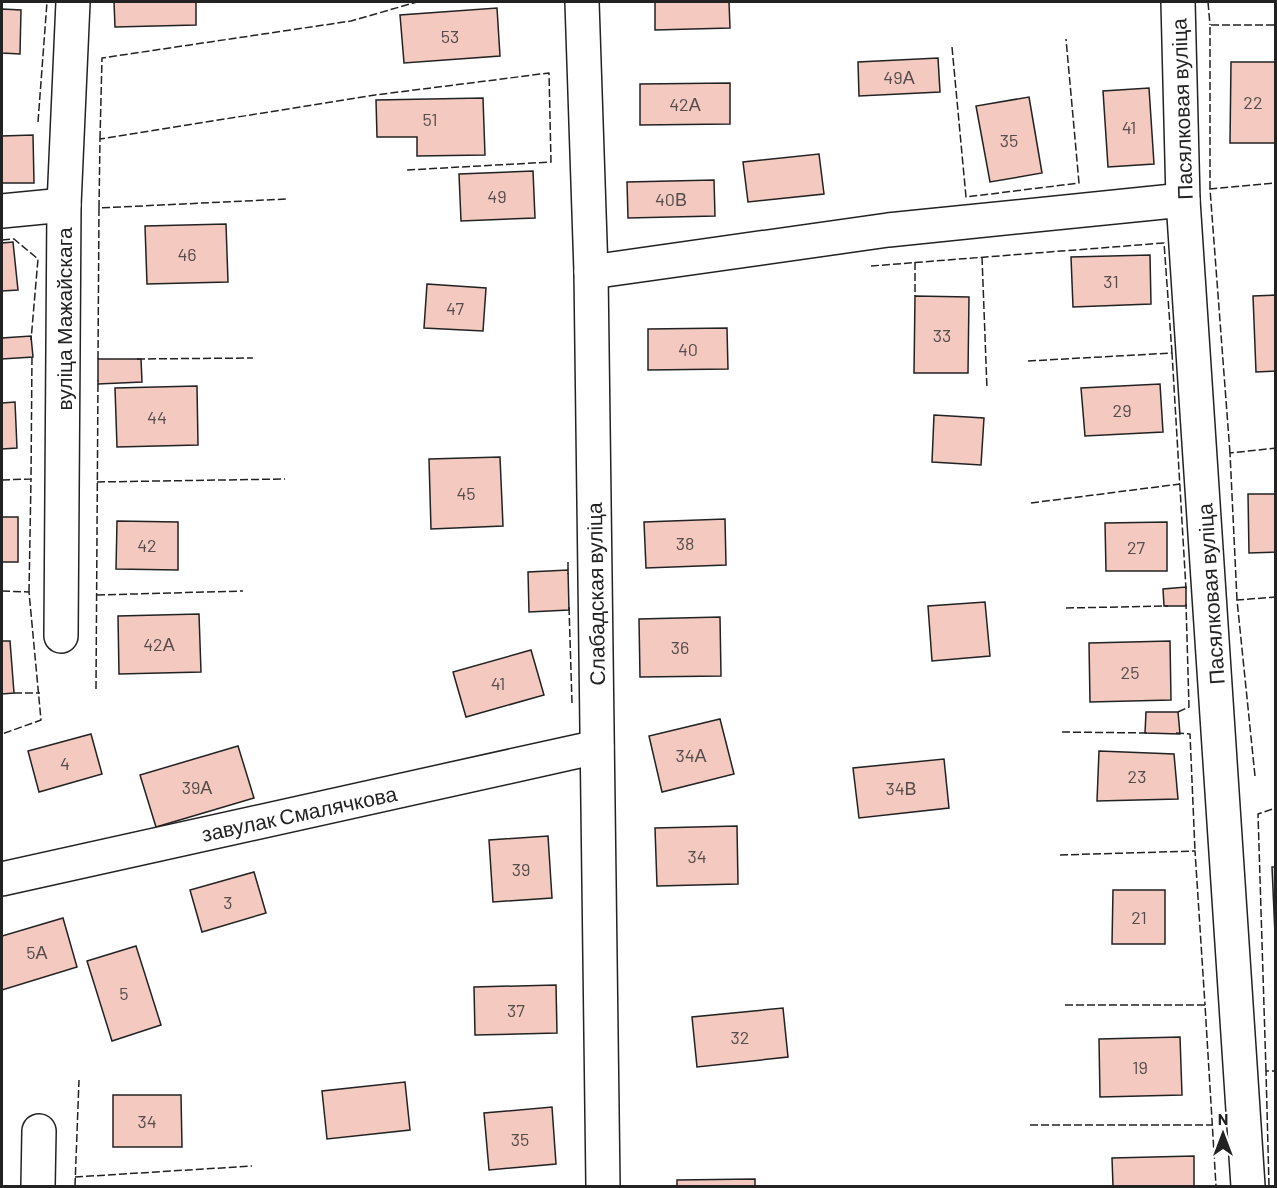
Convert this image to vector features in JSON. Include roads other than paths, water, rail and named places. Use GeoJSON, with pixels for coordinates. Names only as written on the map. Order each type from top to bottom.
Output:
{"type":"FeatureCollection","features":[{"type":"Feature","properties":{"kind":"street","name":"вуліца Мажайскага"},"geometry":{"type":"LineString","coordinates":[[61,636],[64,205],[73,2]]}},
{"type":"Feature","properties":{"kind":"street","name":"Слабадская вуліца"},"geometry":{"type":"LineString","coordinates":[[582,2],[591,272],[603,1186]]}},
{"type":"Feature","properties":{"kind":"street","name":"Пасялковая вуліца"},"geometry":{"type":"LineString","coordinates":[[1178,2],[1183,200],[1248,1186]]}},
{"type":"Feature","properties":{"kind":"street"},"geometry":{"type":"LineString","coordinates":[[591,272],[888,230],[1183,200]]}},
{"type":"Feature","properties":{"kind":"street"},"geometry":{"type":"LineString","coordinates":[[2,211],[64,205]]}},
{"type":"Feature","properties":{"kind":"street","name":"завулак Смалячкова"},"geometry":{"type":"LineString","coordinates":[[2,879],[597,747]]}},
{"type":"Feature","properties":{"kind":"street"},"geometry":{"type":"LineString","coordinates":[[38,1186],[39,1131]]}}]}
